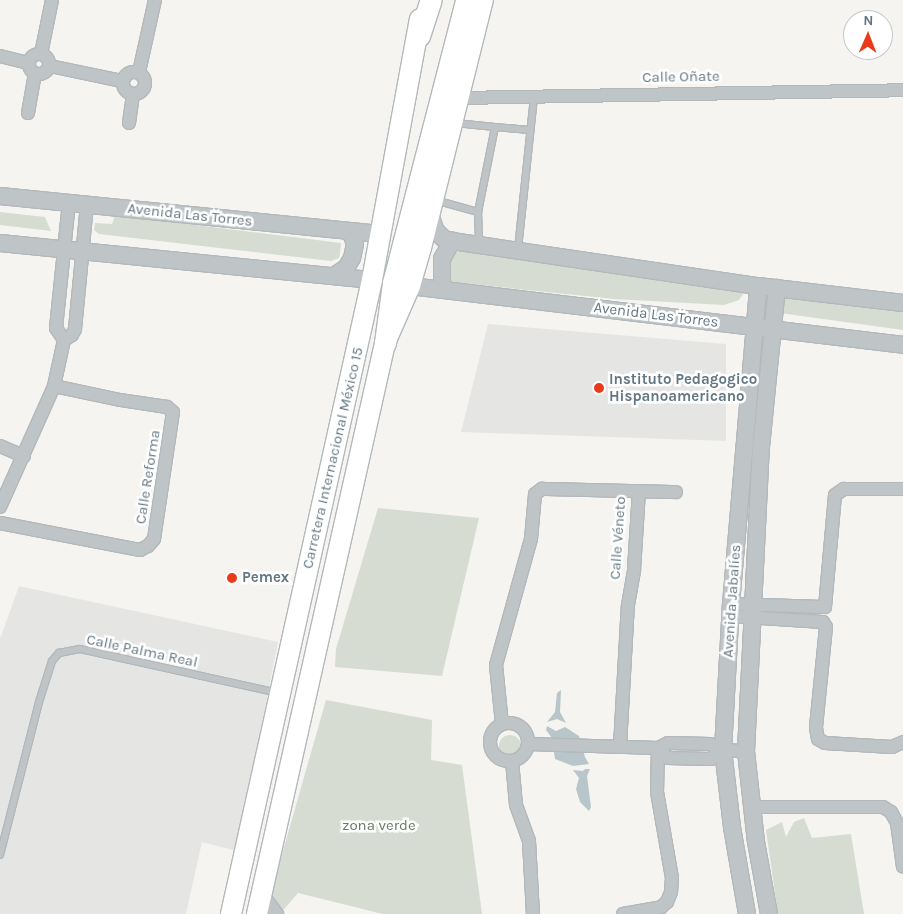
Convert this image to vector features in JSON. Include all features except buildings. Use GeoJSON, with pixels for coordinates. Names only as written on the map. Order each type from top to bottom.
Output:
{"type":"FeatureCollection","features":[{"type":"Feature","properties":{"kind":"highway"},"geometry":{"type":"LineString","coordinates":[[418,36],[431,0]]}},
{"type":"Feature","properties":{"kind":"highway"},"geometry":{"type":"LineString","coordinates":[[385,343],[393,283],[466,0]]}},
{"type":"Feature","properties":{"kind":"main road","name":"Carretera Internacional México 15"},"geometry":{"type":"LineString","coordinates":[[231,914],[372,280],[418,36],[421,0]]}},
{"type":"Feature","properties":{"kind":"main road"},"geometry":{"type":"LineString","coordinates":[[432,207],[483,0]]}},
{"type":"Feature","properties":{"kind":"main road","name":"Carretera Internacional México 15"},"geometry":{"type":"LineString","coordinates":[[258,914],[385,343],[410,286],[432,207]]}},
{"type":"Feature","properties":{"kind":"street"},"geometry":{"type":"LineString","coordinates":[[41,54],[52,0]]}},
{"type":"Feature","properties":{"kind":"street"},"geometry":{"type":"LineString","coordinates":[[139,72],[155,0]]}},
{"type":"Feature","properties":{"kind":"street"},"geometry":{"type":"LineString","coordinates":[[28,113],[35,54],[41,54],[46,57],[50,66]]}},
{"type":"Feature","properties":{"kind":"street"},"geometry":{"type":"LineString","coordinates":[[0,56],[32,68],[42,74],[50,66]]}},
{"type":"Feature","properties":{"kind":"street"},"geometry":{"type":"LineString","coordinates":[[50,66],[122,81]]}},
{"type":"Feature","properties":{"kind":"street"},"geometry":{"type":"LineString","coordinates":[[128,72],[139,72],[144,77],[145,83],[139,93],[133,94],[127,92],[122,81],[128,72]]}},
{"type":"Feature","properties":{"kind":"street","name":"Calle Oñate"},"geometry":{"type":"LineString","coordinates":[[459,98],[903,90]]}},
{"type":"Feature","properties":{"kind":"street"},"geometry":{"type":"LineString","coordinates":[[129,123],[133,94]]}},
{"type":"Feature","properties":{"kind":"street","name":"Avenida Las Torres"},"geometry":{"type":"LineString","coordinates":[[0,196],[380,234]]}},
{"type":"Feature","properties":{"kind":"street"},"geometry":{"type":"LineString","coordinates":[[64,340],[56,328],[69,202]]}},
{"type":"Feature","properties":{"kind":"street"},"geometry":{"type":"LineString","coordinates":[[0,507],[54,386],[64,340],[72,335],[74,329],[87,204]]}},
{"type":"Feature","properties":{"kind":"street"},"geometry":{"type":"LineString","coordinates":[[432,207],[436,231],[444,239],[452,241],[758,286],[903,303]]}},
{"type":"Feature","properties":{"kind":"street"},"geometry":{"type":"LineString","coordinates":[[334,276],[346,268],[352,258],[355,244],[350,231]]}},
{"type":"Feature","properties":{"kind":"street"},"geometry":{"type":"LineString","coordinates":[[446,290],[442,283],[442,259],[452,241]]}},
{"type":"Feature","properties":{"kind":"street"},"geometry":{"type":"LineString","coordinates":[[0,243],[372,280]]}},
{"type":"Feature","properties":{"kind":"street","name":"Avenida Las Torres"},"geometry":{"type":"LineString","coordinates":[[410,286],[903,345]]}},
{"type":"Feature","properties":{"kind":"street","name":"Avenida Jabalíes"},"geometry":{"type":"LineString","coordinates":[[747,914],[721,750],[758,286]]}},
{"type":"Feature","properties":{"kind":"street","name":"Avenida Jabalíes"},"geometry":{"type":"LineString","coordinates":[[769,914],[756,842],[746,751],[761,446],[777,288]]}},
{"type":"Feature","properties":{"kind":"street","name":"Calle Reforma"},"geometry":{"type":"LineString","coordinates":[[0,523],[140,550],[148,546],[154,539],[173,412],[168,407],[120,400],[54,386]]}},
{"type":"Feature","properties":{"kind":"street"},"geometry":{"type":"LineString","coordinates":[[0,446],[24,456]]}},
{"type":"Feature","properties":{"kind":"street"},"geometry":{"type":"LineString","coordinates":[[753,611],[826,607],[835,495],[844,489],[903,489]]}},
{"type":"Feature","properties":{"kind":"street","name":"Calle Véneto"},"geometry":{"type":"LineString","coordinates":[[502,724],[496,665],[531,538],[534,494],[542,490],[639,491],[634,570],[628,605],[620,746]]}},
{"type":"Feature","properties":{"kind":"street"},"geometry":{"type":"LineString","coordinates":[[639,491],[676,492]]}},
{"type":"Feature","properties":{"kind":"street"},"geometry":{"type":"LineString","coordinates":[[731,610],[817,619],[823,622],[826,627],[816,728],[818,739],[825,743],[892,747],[903,742]]}},
{"type":"Feature","properties":{"kind":"street"},"geometry":{"type":"LineString","coordinates":[[509,723],[521,727],[525,732],[528,744],[525,753],[512,760],[500,758],[492,750],[491,738],[493,732],[502,724],[509,723]]}},
{"type":"Feature","properties":{"kind":"street"},"geometry":{"type":"LineString","coordinates":[[528,744],[659,748],[668,743],[710,744],[721,750],[746,751]]}},
{"type":"Feature","properties":{"kind":"street"},"geometry":{"type":"LineString","coordinates":[[623,914],[661,907],[667,902],[672,892],[672,878],[657,792],[659,748]]}},
{"type":"Feature","properties":{"kind":"street"},"geometry":{"type":"LineString","coordinates":[[512,760],[516,805],[529,841],[533,914]]}},
{"type":"Feature","properties":{"kind":"street"},"geometry":{"type":"LineString","coordinates":[[752,807],[883,807],[891,812],[897,823],[903,867]]}},
{"type":"Feature","properties":{"kind":"street"},"geometry":{"type":"LineString","coordinates":[[736,846],[756,842]]}},
{"type":"Feature","properties":{"kind":"street"},"geometry":{"type":"LineString","coordinates":[[262,894],[277,914]]}},
{"type":"Feature","properties":{"kind":"lane"},"geometry":{"type":"LineString","coordinates":[[518,250],[534,96]]}},
{"type":"Feature","properties":{"kind":"lane"},"geometry":{"type":"LineString","coordinates":[[453,123],[530,130]]}},
{"type":"Feature","properties":{"kind":"lane"},"geometry":{"type":"LineString","coordinates":[[479,245],[478,212],[495,128]]}},
{"type":"Feature","properties":{"kind":"lane"},"geometry":{"type":"LineString","coordinates":[[432,207],[478,212]]}},
{"type":"Feature","properties":{"kind":"lane","name":"Calle Palma Real"},"geometry":{"type":"LineString","coordinates":[[0,855],[39,702],[52,661],[59,653],[80,649],[280,694]]}},
{"type":"Feature","properties":{"kind":"shaded area","name":"Instituto Pedagogico Hispanoamericano"},"geometry":{"type":"Polygon","coordinates":[[[488,324],[726,344],[726,441],[461,432],[488,324]]]}},
{"type":"Feature","properties":{"kind":"shaded area"},"geometry":{"type":"Polygon","coordinates":[[[19,586],[278,642],[237,851],[202,842],[186,914],[0,914],[0,639],[19,586]]]}},
{"type":"Feature","properties":{"kind":"shaded area"},"geometry":{"type":"Polygon","coordinates":[[[561,690],[560,712],[566,723],[557,719],[547,722],[555,712],[557,693],[561,690]]]}},
{"type":"Feature","properties":{"kind":"shaded area"},"geometry":{"type":"Polygon","coordinates":[[[547,726],[556,731],[565,727],[579,736],[589,764],[573,766],[555,759],[552,738],[546,730],[547,726]]]}},
{"type":"Feature","properties":{"kind":"shaded area"},"geometry":{"type":"Polygon","coordinates":[[[590,769],[587,776],[591,807],[589,811],[580,802],[576,789],[579,778],[573,770],[583,771],[590,769]]]}},
{"type":"Feature","properties":{"kind":"green space"},"geometry":{"type":"Polygon","coordinates":[[[0,212],[45,217],[51,231],[0,225],[0,212]]]}},
{"type":"Feature","properties":{"kind":"green space"},"geometry":{"type":"Polygon","coordinates":[[[115,215],[341,243],[340,254],[339,258],[331,261],[99,234],[94,230],[95,223],[112,224],[115,215]]]}},
{"type":"Feature","properties":{"kind":"green space"},"geometry":{"type":"Polygon","coordinates":[[[479,245],[744,287],[744,293],[739,300],[724,305],[614,299],[452,282],[448,273],[450,259],[456,252],[479,245]]]}},
{"type":"Feature","properties":{"kind":"green space"},"geometry":{"type":"Polygon","coordinates":[[[781,298],[903,302],[903,330],[780,313],[781,298]]]}},
{"type":"Feature","properties":{"kind":"green space"},"geometry":{"type":"Polygon","coordinates":[[[378,508],[479,518],[442,676],[335,667],[336,649],[378,508]]]}},
{"type":"Feature","properties":{"kind":"green space","name":"zona verde"},"geometry":{"type":"Polygon","coordinates":[[[326,700],[432,720],[431,760],[462,765],[482,914],[383,914],[298,893],[280,914],[265,914],[326,700]]]}},
{"type":"Feature","properties":{"kind":"green space"},"geometry":{"type":"Polygon","coordinates":[[[506,735],[514,735],[521,742],[521,750],[514,757],[506,757],[499,750],[499,742],[506,735]]]}},
{"type":"Feature","properties":{"kind":"green space"},"geometry":{"type":"Polygon","coordinates":[[[804,818],[812,838],[851,834],[864,914],[778,914],[766,830],[782,822],[786,837],[794,822],[804,818]]]}},
{"type":"Feature","properties":{"kind":"place","name":"Instituto Pedagogico Hispanoamericano"},"geometry":{"type":"Point","coordinates":[599,388]}},
{"type":"Feature","properties":{"kind":"place","name":"Pemex"},"geometry":{"type":"Point","coordinates":[232,578]}}]}
